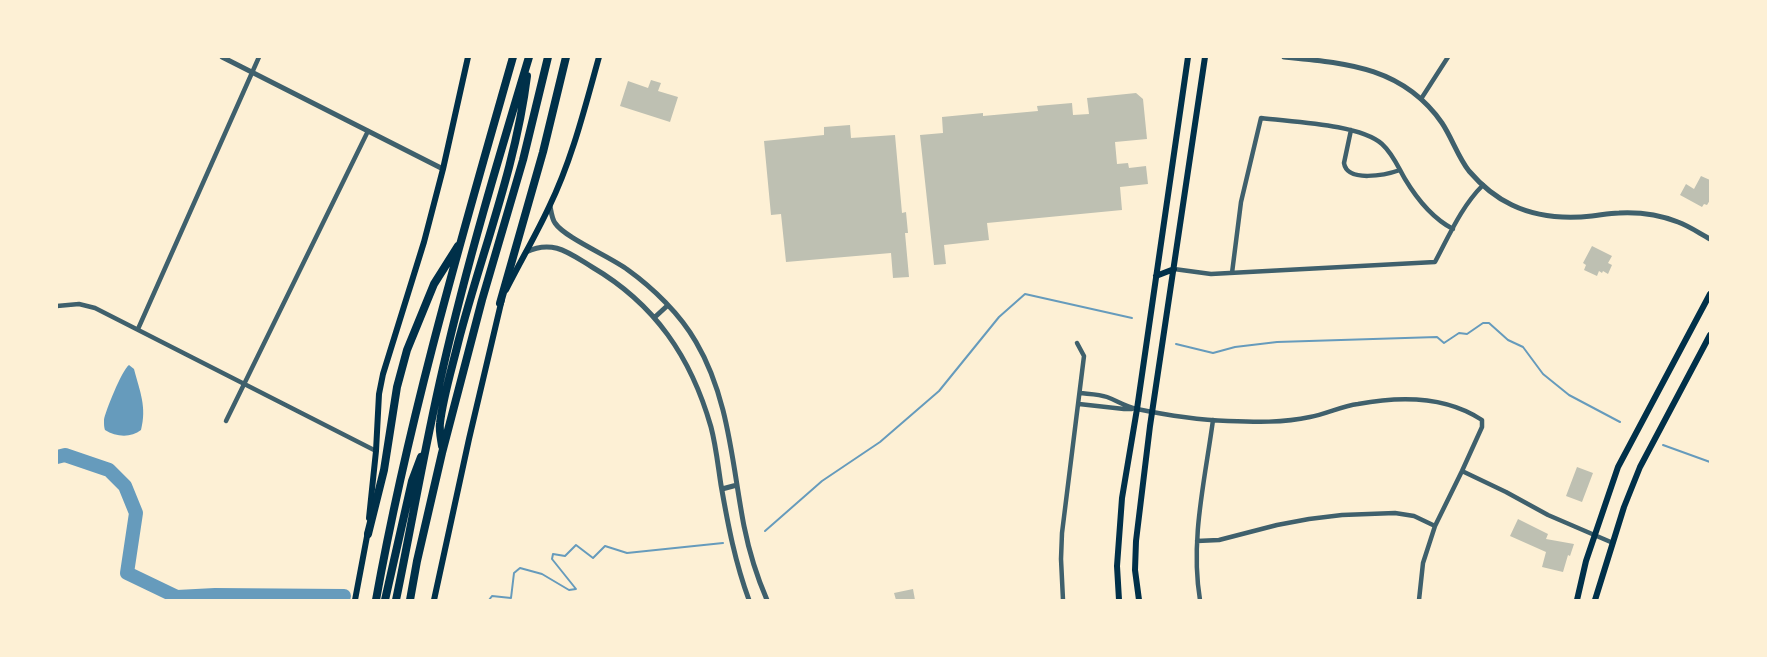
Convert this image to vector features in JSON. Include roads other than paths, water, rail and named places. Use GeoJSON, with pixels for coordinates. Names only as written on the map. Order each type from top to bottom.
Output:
{"type":"FeatureCollection","features":[{"type":"Feature","properties":{"kind":"highway"},"geometry":{"type":"LineString","coordinates":[[376,600],[395,503],[417,410],[513,57]]}},
{"type":"Feature","properties":{"kind":"highway"},"geometry":{"type":"LineString","coordinates":[[396,600],[429,433],[458,307],[529,57]]}},
{"type":"Feature","properties":{"kind":"highway"},"geometry":{"type":"LineString","coordinates":[[442,453],[440,425],[467,307],[491,233],[521,115],[529,57]]}},
{"type":"Feature","properties":{"kind":"highway"},"geometry":{"type":"LineString","coordinates":[[410,600],[442,453],[482,300],[523,160],[548,57]]}},
{"type":"Feature","properties":{"kind":"highway"},"geometry":{"type":"LineString","coordinates":[[500,303],[543,152],[566,57]]}},
{"type":"Feature","properties":{"kind":"highway"},"geometry":{"type":"LineString","coordinates":[[368,534],[384,470],[397,387],[407,350],[434,284],[462,239]]}},
{"type":"Feature","properties":{"kind":"highway"},"geometry":{"type":"LineString","coordinates":[[386,600],[412,481],[429,433]]}},
{"type":"Feature","properties":{"kind":"main road"},"geometry":{"type":"LineString","coordinates":[[355,600],[368,534],[379,394],[383,374],[421,253],[443,169],[468,57]]}},
{"type":"Feature","properties":{"kind":"main road"},"geometry":{"type":"LineString","coordinates":[[434,600],[500,303],[524,252],[550,206],[584,111],[599,57]]}},
{"type":"Feature","properties":{"kind":"main road"},"geometry":{"type":"LineString","coordinates":[[1119,600],[1117,566],[1122,498],[1188,57]]}},
{"type":"Feature","properties":{"kind":"main road"},"geometry":{"type":"LineString","coordinates":[[1139,600],[1136,541],[1152,411],[1204,57]]}},
{"type":"Feature","properties":{"kind":"main road"},"geometry":{"type":"LineString","coordinates":[[1156,276],[1174,268]]}},
{"type":"Feature","properties":{"kind":"main road"},"geometry":{"type":"LineString","coordinates":[[1577,600],[1594,535],[1618,467],[1710,294]]}},
{"type":"Feature","properties":{"kind":"main road"},"geometry":{"type":"LineString","coordinates":[[1595,600],[1612,543],[1640,467],[1710,335]]}},
{"type":"Feature","properties":{"kind":"street"},"geometry":{"type":"LineString","coordinates":[[222,57],[443,169]]}},
{"type":"Feature","properties":{"kind":"street"},"geometry":{"type":"LineString","coordinates":[[138,329],[259,57]]}},
{"type":"Feature","properties":{"kind":"street"},"geometry":{"type":"LineString","coordinates":[[1284,57],[1342,63],[1394,80],[1421,99],[1443,125],[1468,170],[1488,191],[1512,205],[1534,213],[1561,218],[1620,213],[1653,215],[1678,222],[1710,239]]}},
{"type":"Feature","properties":{"kind":"street"},"geometry":{"type":"LineString","coordinates":[[1421,99],[1449,57]]}},
{"type":"Feature","properties":{"kind":"street"},"geometry":{"type":"LineString","coordinates":[[1232,273],[1240,202],[1261,118],[1351,130],[1371,136],[1394,158],[1426,208],[1452,229]]}},
{"type":"Feature","properties":{"kind":"street"},"geometry":{"type":"LineString","coordinates":[[1351,130],[1344,163],[1349,173],[1383,174],[1400,170]]}},
{"type":"Feature","properties":{"kind":"street"},"geometry":{"type":"LineString","coordinates":[[226,421],[368,131]]}},
{"type":"Feature","properties":{"kind":"street"},"geometry":{"type":"LineString","coordinates":[[1174,268],[1203,274],[1435,262],[1468,202],[1483,185]]}},
{"type":"Feature","properties":{"kind":"street"},"geometry":{"type":"LineString","coordinates":[[550,206],[554,222],[564,232],[627,269],[644,283],[678,317],[696,342],[718,389],[732,452],[745,530],[767,600]]}},
{"type":"Feature","properties":{"kind":"street"},"geometry":{"type":"LineString","coordinates":[[524,252],[537,246],[561,249],[620,285],[655,317],[684,358],[711,429],[733,550],[749,600]]}},
{"type":"Feature","properties":{"kind":"street"},"geometry":{"type":"LineString","coordinates":[[57,306],[87,305],[376,451]]}},
{"type":"Feature","properties":{"kind":"street"},"geometry":{"type":"LineString","coordinates":[[655,317],[667,306]]}},
{"type":"Feature","properties":{"kind":"street"},"geometry":{"type":"LineString","coordinates":[[1063,600],[1062,533],[1084,356],[1077,344]]}},
{"type":"Feature","properties":{"kind":"street"},"geometry":{"type":"LineString","coordinates":[[1080,393],[1106,396],[1120,404],[1137,409],[1213,420],[1278,422],[1309,418],[1357,404],[1404,399],[1448,404],[1464,409],[1482,420],[1482,427],[1435,526],[1423,563],[1419,600]]}},
{"type":"Feature","properties":{"kind":"street"},"geometry":{"type":"LineString","coordinates":[[1079,404],[1124,410],[1137,409]]}},
{"type":"Feature","properties":{"kind":"street"},"geometry":{"type":"LineString","coordinates":[[1200,600],[1197,578],[1197,541],[1213,420]]}},
{"type":"Feature","properties":{"kind":"street"},"geometry":{"type":"LineString","coordinates":[[1462,471],[1548,515],[1612,543]]}},
{"type":"Feature","properties":{"kind":"street"},"geometry":{"type":"LineString","coordinates":[[722,489],[737,485]]}},
{"type":"Feature","properties":{"kind":"street"},"geometry":{"type":"LineString","coordinates":[[1197,541],[1219,540],[1309,519],[1362,514],[1395,513],[1413,516],[1435,526]]}},
{"type":"Feature","properties":{"kind":"water"},"geometry":{"type":"Polygon","coordinates":[[[129,365],[134,369],[140,392],[143,422],[141,430],[137,433],[119,435],[105,430],[104,420],[118,382],[129,365]]]}},
{"type":"Feature","properties":{"kind":"waterway"},"geometry":{"type":"LineString","coordinates":[[765,531],[822,481],[880,442],[939,391],[999,317],[1025,294],[1132,318]]}},
{"type":"Feature","properties":{"kind":"waterway"},"geometry":{"type":"LineString","coordinates":[[1176,344],[1213,353],[1235,347],[1277,342],[1437,337],[1444,343],[1459,333],[1467,334],[1483,323],[1489,323],[1508,340],[1523,347],[1543,374],[1569,395],[1620,422]]}},
{"type":"Feature","properties":{"kind":"waterway"},"geometry":{"type":"LineString","coordinates":[[1663,445],[1710,462]]}},
{"type":"Feature","properties":{"kind":"waterway"},"geometry":{"type":"LineString","coordinates":[[57,457],[65,455],[109,470],[125,486],[136,513],[127,573],[177,597],[344,596]]}},
{"type":"Feature","properties":{"kind":"waterway"},"geometry":{"type":"LineString","coordinates":[[489,600],[492,596],[511,598],[514,573],[520,568],[542,574],[569,590],[576,589],[552,559],[553,554],[565,556],[576,545],[593,558],[605,546],[627,553],[723,543]]}}]}
